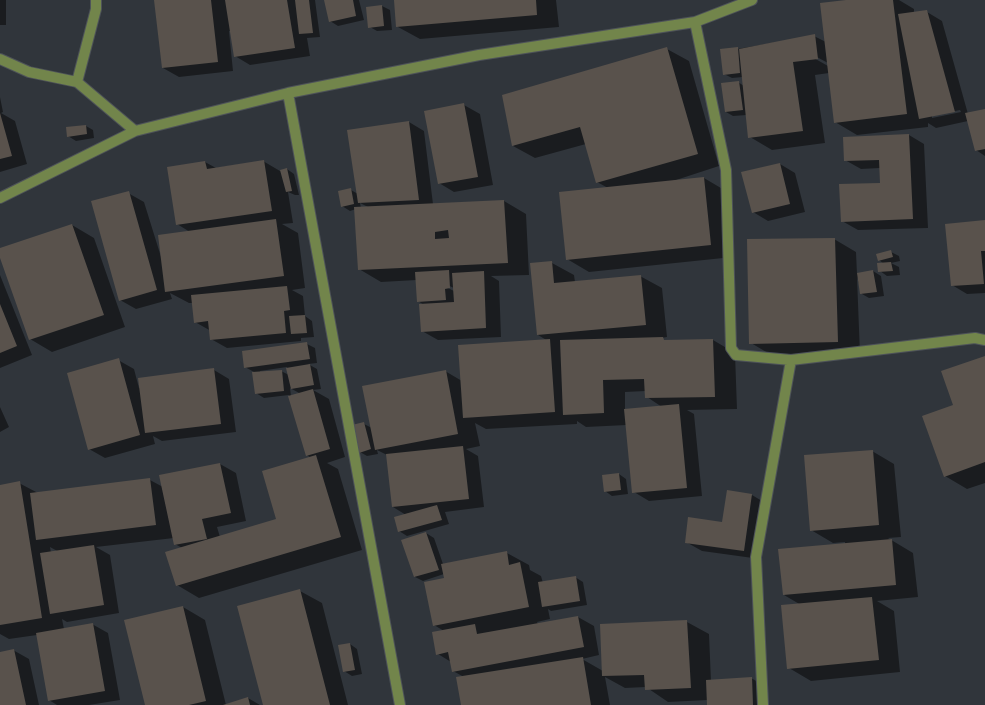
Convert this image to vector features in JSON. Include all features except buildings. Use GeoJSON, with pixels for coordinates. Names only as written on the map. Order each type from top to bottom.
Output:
{"type":"FeatureCollection","features":[{"type":"Feature","properties":{"kind":"street"},"geometry":{"type":"LineString","coordinates":[[77,82],[96,9],[96,0]]}},
{"type":"Feature","properties":{"kind":"street"},"geometry":{"type":"LineString","coordinates":[[0,198],[135,131],[288,93],[479,55],[695,22],[752,0]]}},
{"type":"Feature","properties":{"kind":"street"},"geometry":{"type":"LineString","coordinates":[[695,22],[726,170],[731,348],[736,355],[743,358],[790,360],[975,338],[985,340]]}},
{"type":"Feature","properties":{"kind":"street"},"geometry":{"type":"LineString","coordinates":[[0,59],[29,72],[77,82],[135,131]]}},
{"type":"Feature","properties":{"kind":"street"},"geometry":{"type":"LineString","coordinates":[[288,93],[400,705]]}},
{"type":"Feature","properties":{"kind":"street"},"geometry":{"type":"LineString","coordinates":[[764,705],[756,557],[790,360]]}}]}
